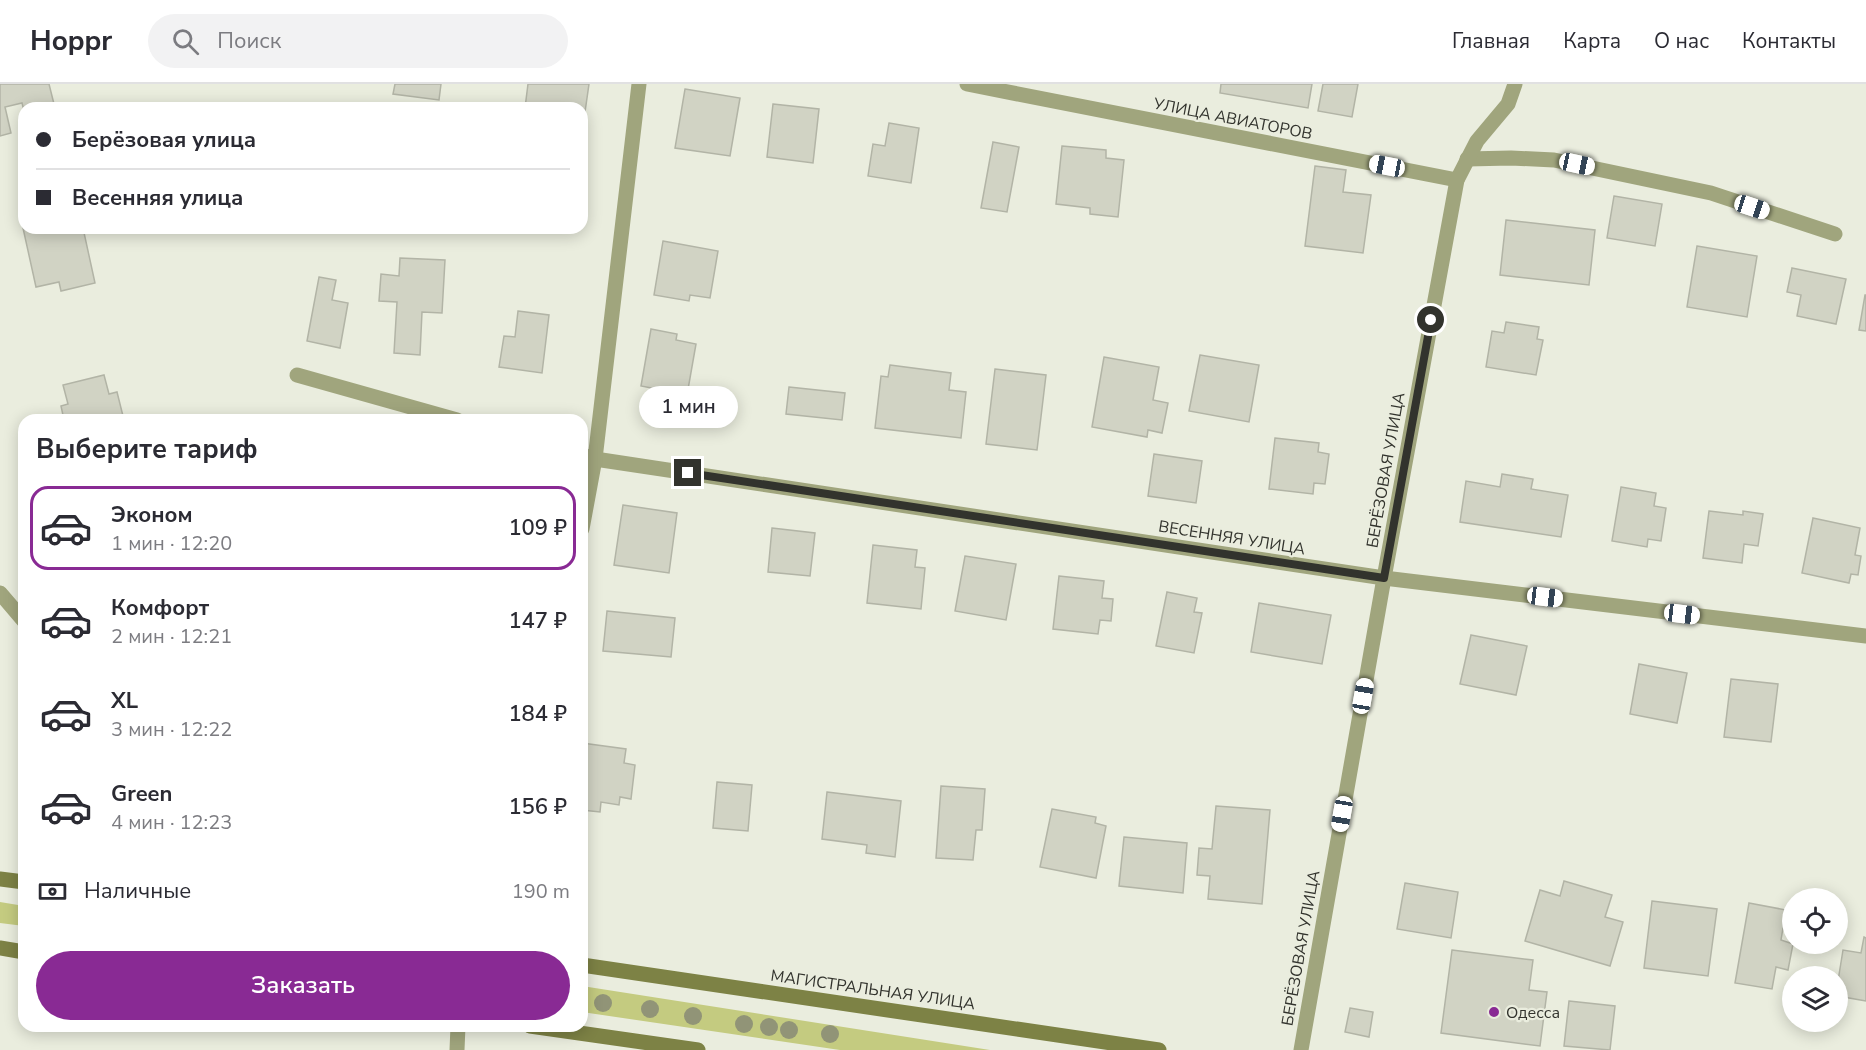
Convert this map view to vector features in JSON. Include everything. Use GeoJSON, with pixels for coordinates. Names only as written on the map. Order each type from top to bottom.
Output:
{"type":"FeatureCollection","features":[{"type":"Feature","properties":{"kind":"main road"},"geometry":{"type":"LineString","coordinates":[[0,879],[18,881]]}},
{"type":"Feature","properties":{"kind":"main road"},"geometry":{"type":"LineString","coordinates":[[0,948],[18,951]]}},
{"type":"Feature","properties":{"kind":"main road","name":"МАГИСТРАЛЬНАЯ УЛИЦА"},"geometry":{"type":"LineString","coordinates":[[588,966],[1159,1050]]}},
{"type":"Feature","properties":{"kind":"main road"},"geometry":{"type":"LineString","coordinates":[[572,1032],[698,1050]]}},
{"type":"Feature","properties":{"kind":"street"},"geometry":{"type":"LineString","coordinates":[[589,457],[639,84]]}},
{"type":"Feature","properties":{"kind":"street","name":"УЛИЦА АВИАТОРОВ"},"geometry":{"type":"LineString","coordinates":[[967,84],[1457,180]]}},
{"type":"Feature","properties":{"kind":"street","name":"БЕРЁЗОВАЯ УЛИЦА"},"geometry":{"type":"LineString","coordinates":[[1300,1050],[1457,180],[1476,141],[1508,104],[1515,84]]}},
{"type":"Feature","properties":{"kind":"street"},"geometry":{"type":"LineString","coordinates":[[1467,159],[1554,160],[1711,193],[1835,234]]}},
{"type":"Feature","properties":{"kind":"street"},"geometry":{"type":"LineString","coordinates":[[297,375],[436,414]]}},
{"type":"Feature","properties":{"kind":"street","name":"ВЕСЕННЯЯ УЛИЦА"},"geometry":{"type":"LineString","coordinates":[[589,457],[1384,578],[1866,636]]}},
{"type":"Feature","properties":{"kind":"street"},"geometry":{"type":"LineString","coordinates":[[0,593],[18,614]]}},
{"type":"Feature","properties":{"kind":"street"},"geometry":{"type":"LineString","coordinates":[[457,1050],[458,1032]]}},
{"type":"Feature","properties":{"kind":"green space"},"geometry":{"type":"Polygon","coordinates":[[[0,902],[18,905],[18,925],[0,923],[0,902]]]}},
{"type":"Feature","properties":{"kind":"green space"},"geometry":{"type":"Polygon","coordinates":[[[588,987],[990,1050],[840,1050],[588,1013],[588,987]]]}},
{"type":"Feature","properties":{"kind":"building"},"geometry":{"type":"Polygon","coordinates":[[[0,84],[49,84],[54,102],[18,102],[18,104],[5,107],[11,133],[0,136],[0,84]]]}},
{"type":"Feature","properties":{"kind":"building"},"geometry":{"type":"Polygon","coordinates":[[[395,84],[441,84],[439,100],[393,94],[395,84]]]}},
{"type":"Feature","properties":{"kind":"building"},"geometry":{"type":"Polygon","coordinates":[[[528,84],[589,84],[586,102],[526,102],[528,84]]]}},
{"type":"Feature","properties":{"kind":"building"},"geometry":{"type":"Polygon","coordinates":[[[1221,84],[1312,84],[1308,108],[1220,93],[1221,84]]]}},
{"type":"Feature","properties":{"kind":"building"},"geometry":{"type":"Polygon","coordinates":[[[1323,84],[1358,84],[1352,117],[1318,111],[1323,84]]]}},
{"type":"Feature","properties":{"kind":"building"},"geometry":{"type":"Polygon","coordinates":[[[685,89],[740,98],[730,156],[675,148],[685,89]]]}},
{"type":"Feature","properties":{"kind":"building"},"geometry":{"type":"Polygon","coordinates":[[[773,104],[819,109],[813,163],[767,157],[773,104]]]}},
{"type":"Feature","properties":{"kind":"building"},"geometry":{"type":"Polygon","coordinates":[[[889,123],[919,128],[911,183],[868,176],[873,144],[885,146],[889,123]]]}},
{"type":"Feature","properties":{"kind":"building"},"geometry":{"type":"Polygon","coordinates":[[[993,142],[1019,147],[1007,212],[981,208],[993,142]]]}},
{"type":"Feature","properties":{"kind":"building"},"geometry":{"type":"Polygon","coordinates":[[[1062,146],[1106,150],[1106,158],[1124,160],[1118,217],[1090,214],[1090,208],[1056,204],[1062,146]]]}},
{"type":"Feature","properties":{"kind":"building"},"geometry":{"type":"Polygon","coordinates":[[[1315,166],[1346,170],[1343,192],[1371,195],[1363,253],[1305,246],[1315,166]]]}},
{"type":"Feature","properties":{"kind":"building"},"geometry":{"type":"Polygon","coordinates":[[[1614,196],[1662,204],[1655,246],[1607,238],[1614,196]]]}},
{"type":"Feature","properties":{"kind":"building"},"geometry":{"type":"Polygon","coordinates":[[[1506,220],[1595,230],[1589,285],[1500,275],[1506,220]]]}},
{"type":"Feature","properties":{"kind":"building"},"geometry":{"type":"Polygon","coordinates":[[[24,234],[84,234],[95,283],[61,291],[59,282],[36,287],[24,234]]]}},
{"type":"Feature","properties":{"kind":"building"},"geometry":{"type":"Polygon","coordinates":[[[663,241],[718,251],[710,298],[690,295],[689,301],[654,295],[663,241]]]}},
{"type":"Feature","properties":{"kind":"building"},"geometry":{"type":"Polygon","coordinates":[[[1697,246],[1757,256],[1747,317],[1687,307],[1697,246]]]}},
{"type":"Feature","properties":{"kind":"building"},"geometry":{"type":"Polygon","coordinates":[[[400,258],[445,260],[442,313],[422,312],[420,355],[394,353],[397,302],[379,301],[381,274],[399,276],[400,258]]]}},
{"type":"Feature","properties":{"kind":"building"},"geometry":{"type":"Polygon","coordinates":[[[1792,268],[1846,279],[1836,324],[1797,316],[1801,295],[1787,292],[1792,268]]]}},
{"type":"Feature","properties":{"kind":"building"},"geometry":{"type":"Polygon","coordinates":[[[319,277],[336,280],[332,300],[348,303],[340,348],[307,341],[319,277]]]}},
{"type":"Feature","properties":{"kind":"building"},"geometry":{"type":"Polygon","coordinates":[[[1866,295],[1866,331],[1859,330],[1866,295]]]}},
{"type":"Feature","properties":{"kind":"building"},"geometry":{"type":"Polygon","coordinates":[[[518,311],[549,315],[542,373],[499,367],[504,336],[515,337],[518,311]]]}},
{"type":"Feature","properties":{"kind":"building"},"geometry":{"type":"Polygon","coordinates":[[[1506,322],[1539,327],[1537,339],[1543,340],[1536,375],[1486,367],[1492,331],[1504,333],[1506,322]]]}},
{"type":"Feature","properties":{"kind":"building"},"geometry":{"type":"Polygon","coordinates":[[[651,329],[677,334],[676,340],[696,344],[687,395],[641,386],[651,329]]]}},
{"type":"Feature","properties":{"kind":"building"},"geometry":{"type":"Polygon","coordinates":[[[1200,355],[1259,365],[1249,422],[1189,411],[1200,355]]]}},
{"type":"Feature","properties":{"kind":"building"},"geometry":{"type":"Polygon","coordinates":[[[1104,357],[1159,367],[1153,400],[1168,403],[1162,433],[1148,430],[1147,437],[1092,427],[1104,357]]]}},
{"type":"Feature","properties":{"kind":"building"},"geometry":{"type":"Polygon","coordinates":[[[890,365],[951,373],[949,390],[966,392],[961,438],[875,428],[881,376],[888,377],[890,365]]]}},
{"type":"Feature","properties":{"kind":"building"},"geometry":{"type":"Polygon","coordinates":[[[995,369],[1046,375],[1037,450],[986,444],[995,369]]]}},
{"type":"Feature","properties":{"kind":"building"},"geometry":{"type":"Polygon","coordinates":[[[104,375],[109,394],[117,392],[122,414],[63,414],[61,406],[68,404],[63,385],[104,375]]]}},
{"type":"Feature","properties":{"kind":"building"},"geometry":{"type":"Polygon","coordinates":[[[789,387],[845,393],[842,420],[786,414],[789,387]]]}},
{"type":"Feature","properties":{"kind":"building"},"geometry":{"type":"Polygon","coordinates":[[[1275,438],[1319,443],[1318,452],[1329,454],[1325,484],[1314,483],[1313,494],[1269,489],[1275,438]]]}},
{"type":"Feature","properties":{"kind":"building"},"geometry":{"type":"Polygon","coordinates":[[[1154,454],[1202,461],[1196,503],[1148,496],[1154,454]]]}},
{"type":"Feature","properties":{"kind":"building"},"geometry":{"type":"Polygon","coordinates":[[[1502,474],[1533,479],[1531,489],[1568,495],[1561,537],[1460,522],[1466,481],[1500,487],[1502,474]]]}},
{"type":"Feature","properties":{"kind":"building"},"geometry":{"type":"Polygon","coordinates":[[[1621,487],[1656,493],[1654,506],[1666,508],[1661,541],[1648,539],[1647,547],[1612,541],[1621,487]]]}},
{"type":"Feature","properties":{"kind":"building"},"geometry":{"type":"Polygon","coordinates":[[[623,505],[677,513],[669,573],[614,565],[623,505]]]}},
{"type":"Feature","properties":{"kind":"building"},"geometry":{"type":"Polygon","coordinates":[[[1709,511],[1743,515],[1743,511],[1763,514],[1758,546],[1744,544],[1742,563],[1703,558],[1709,511]]]}},
{"type":"Feature","properties":{"kind":"building"},"geometry":{"type":"Polygon","coordinates":[[[1813,518],[1860,528],[1855,555],[1861,556],[1858,575],[1851,574],[1849,583],[1802,573],[1813,518]]]}},
{"type":"Feature","properties":{"kind":"building"},"geometry":{"type":"Polygon","coordinates":[[[772,528],[815,533],[810,576],[768,572],[772,528]]]}},
{"type":"Feature","properties":{"kind":"building"},"geometry":{"type":"Polygon","coordinates":[[[873,545],[917,550],[915,567],[925,568],[921,609],[867,603],[873,545]]]}},
{"type":"Feature","properties":{"kind":"building"},"geometry":{"type":"Polygon","coordinates":[[[965,556],[1016,564],[1006,620],[955,611],[965,556]]]}},
{"type":"Feature","properties":{"kind":"building"},"geometry":{"type":"Polygon","coordinates":[[[1059,576],[1104,581],[1102,598],[1113,599],[1111,621],[1100,620],[1098,634],[1053,629],[1059,576]]]}},
{"type":"Feature","properties":{"kind":"building"},"geometry":{"type":"Polygon","coordinates":[[[1167,592],[1197,598],[1194,612],[1202,613],[1194,653],[1156,646],[1167,592]]]}},
{"type":"Feature","properties":{"kind":"building"},"geometry":{"type":"Polygon","coordinates":[[[1259,603],[1331,615],[1322,664],[1251,652],[1259,603]]]}},
{"type":"Feature","properties":{"kind":"building"},"geometry":{"type":"Polygon","coordinates":[[[607,611],[675,618],[671,657],[603,651],[607,611]]]}},
{"type":"Feature","properties":{"kind":"building"},"geometry":{"type":"Polygon","coordinates":[[[1471,635],[1527,646],[1516,695],[1460,684],[1471,635]]]}},
{"type":"Feature","properties":{"kind":"building"},"geometry":{"type":"Polygon","coordinates":[[[1639,664],[1687,673],[1677,723],[1630,714],[1639,664]]]}},
{"type":"Feature","properties":{"kind":"building"},"geometry":{"type":"Polygon","coordinates":[[[1731,679],[1778,684],[1771,742],[1724,737],[1731,679]]]}},
{"type":"Feature","properties":{"kind":"building"},"geometry":{"type":"Polygon","coordinates":[[[588,744],[626,749],[624,763],[635,765],[631,799],[620,797],[619,805],[601,802],[600,812],[588,811],[588,744]]]}},
{"type":"Feature","properties":{"kind":"building"},"geometry":{"type":"Polygon","coordinates":[[[717,782],[752,785],[748,831],[713,828],[717,782]]]}},
{"type":"Feature","properties":{"kind":"building"},"geometry":{"type":"Polygon","coordinates":[[[941,786],[985,789],[982,830],[976,830],[973,860],[936,858],[941,786]]]}},
{"type":"Feature","properties":{"kind":"building"},"geometry":{"type":"Polygon","coordinates":[[[827,792],[901,801],[895,857],[866,853],[867,845],[822,839],[827,792]]]}},
{"type":"Feature","properties":{"kind":"building"},"geometry":{"type":"Polygon","coordinates":[[[1216,806],[1270,810],[1262,904],[1208,899],[1210,876],[1197,875],[1199,848],[1212,849],[1216,806]]]}},
{"type":"Feature","properties":{"kind":"building"},"geometry":{"type":"Polygon","coordinates":[[[1052,809],[1096,817],[1095,823],[1106,826],[1096,878],[1040,867],[1052,809]]]}},
{"type":"Feature","properties":{"kind":"building"},"geometry":{"type":"Polygon","coordinates":[[[1124,837],[1187,843],[1183,893],[1119,886],[1124,837]]]}},
{"type":"Feature","properties":{"kind":"building"},"geometry":{"type":"Polygon","coordinates":[[[1564,881],[1612,895],[1605,917],[1623,922],[1610,966],[1525,941],[1540,890],[1560,896],[1564,881]]]}},
{"type":"Feature","properties":{"kind":"building"},"geometry":{"type":"Polygon","coordinates":[[[1405,883],[1458,892],[1451,938],[1397,929],[1405,883]]]}},
{"type":"Feature","properties":{"kind":"building"},"geometry":{"type":"Polygon","coordinates":[[[1652,901],[1717,909],[1708,976],[1644,968],[1652,901]]]}},
{"type":"Feature","properties":{"kind":"building"},"geometry":{"type":"Polygon","coordinates":[[[1749,903],[1782,909],[1782,954],[1791,954],[1789,966],[1782,966],[1782,968],[1776,967],[1772,989],[1735,983],[1749,903]]]}},
{"type":"Feature","properties":{"kind":"building"},"geometry":{"type":"Polygon","coordinates":[[[1864,937],[1866,938],[1866,1001],[1848,998],[1848,966],[1840,966],[1842,954],[1848,954],[1848,951],[1861,953],[1864,937]]]}},
{"type":"Feature","properties":{"kind":"building","name":"Одесса"},"geometry":{"type":"Polygon","coordinates":[[[1452,950],[1533,960],[1529,990],[1547,992],[1540,1046],[1441,1033],[1452,950]]]}},
{"type":"Feature","properties":{"kind":"building"},"geometry":{"type":"Polygon","coordinates":[[[1569,1001],[1615,1006],[1610,1050],[1564,1046],[1569,1001]]]}},
{"type":"Feature","properties":{"kind":"building"},"geometry":{"type":"Polygon","coordinates":[[[1350,1008],[1373,1012],[1369,1037],[1345,1032],[1350,1008]]]}},
{"type":"Feature","properties":{"kind":"place","name":"Одесса"},"geometry":{"type":"Point","coordinates":[1494,1012]}},
{"type":"Feature","properties":{"kind":"route"},"geometry":{"type":"LineString","coordinates":[[688,473],[1384,578],[1431,320]]}}]}
